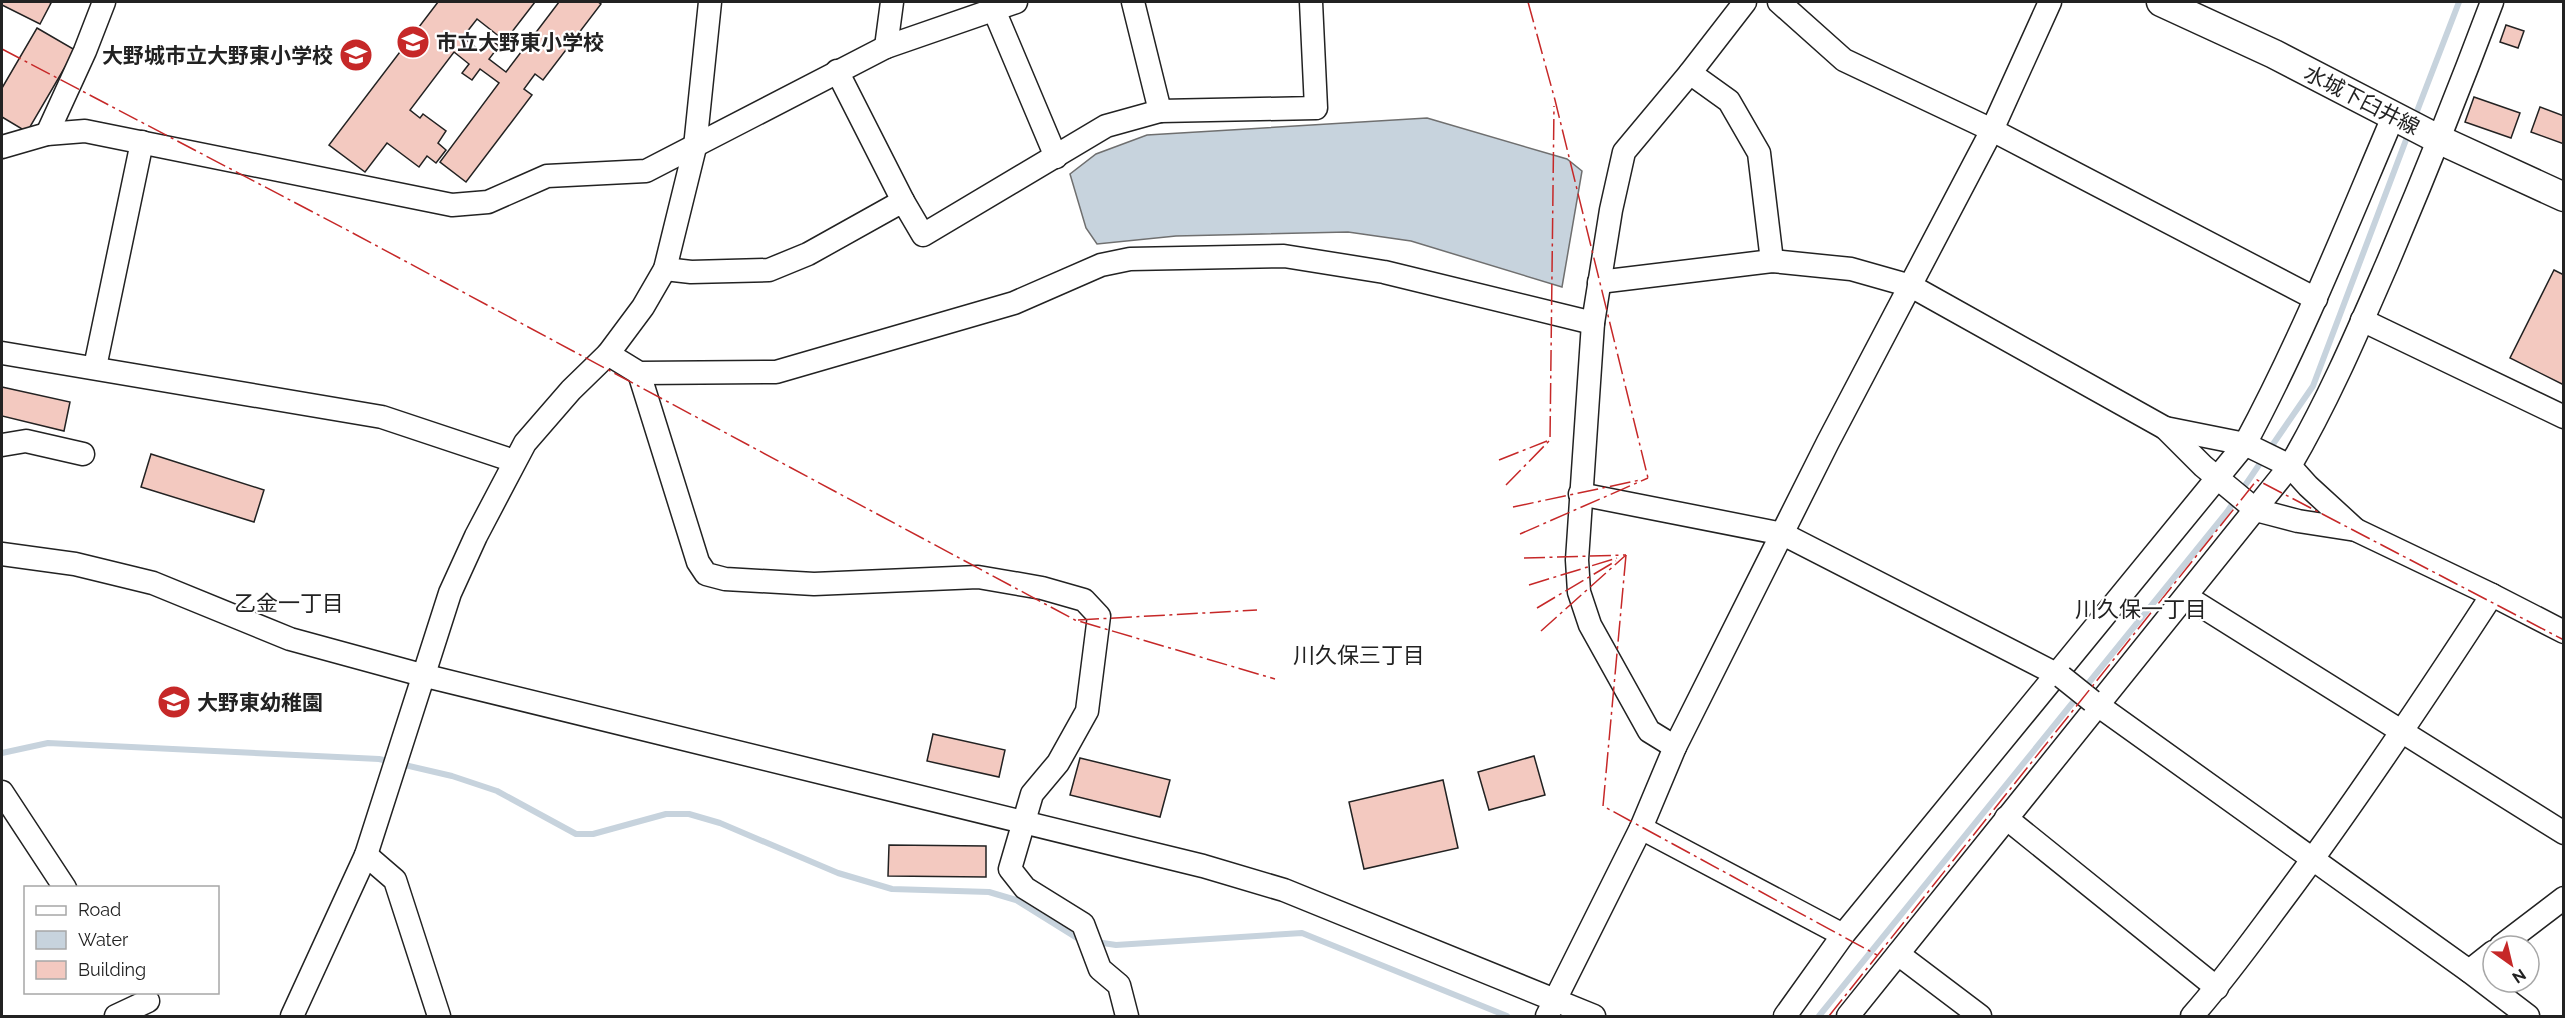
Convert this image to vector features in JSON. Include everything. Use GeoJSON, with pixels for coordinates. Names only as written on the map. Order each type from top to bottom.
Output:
{"type":"FeatureCollection","features":[{"type":"Feature","properties":{"kind":"main road","name":"水城下臼井線"},"geometry":{"type":"LineString","coordinates":[[2161,2],[2274,54],[2440,140],[2564,197]]}},
{"type":"Feature","properties":{"kind":"street"},"geometry":{"type":"LineString","coordinates":[[47,134],[85,51],[104,2]]}},
{"type":"Feature","properties":{"kind":"street"},"geometry":{"type":"LineString","coordinates":[[292,1017],[366,855],[450,593],[514,461],[525,443],[571,390],[608,354],[643,307],[665,269],[694,147],[710,2]]}},
{"type":"Feature","properties":{"kind":"street"},"geometry":{"type":"LineString","coordinates":[[886,47],[892,2]]}},
{"type":"Feature","properties":{"kind":"street"},"geometry":{"type":"LineString","coordinates":[[2,147],[47,134],[85,130],[452,205],[488,202],[547,176],[646,171],[886,47],[1016,2]]}},
{"type":"Feature","properties":{"kind":"street"},"geometry":{"type":"LineString","coordinates":[[1133,2],[1160,111]]}},
{"type":"Feature","properties":{"kind":"street"},"geometry":{"type":"LineString","coordinates":[[837,71],[903,201],[923,235],[1106,126],[1160,111],[1316,108],[1311,2]]}},
{"type":"Feature","properties":{"kind":"street"},"geometry":{"type":"LineString","coordinates":[[1675,747],[1649,731],[1590,625],[1579,592],[1576,560],[1593,323],[1611,210],[1624,152],[1745,2]]}},
{"type":"Feature","properties":{"kind":"street"},"geometry":{"type":"LineString","coordinates":[[1779,2],[1844,60],[1992,130],[2316,299]]}},
{"type":"Feature","properties":{"kind":"street"},"geometry":{"type":"LineString","coordinates":[[1551,1008],[1641,828],[1675,747],[1992,130],[2050,2]]}},
{"type":"Feature","properties":{"kind":"street"},"geometry":{"type":"LineString","coordinates":[[1848,1017],[2095,704],[2187,597],[2290,466],[2315,423],[2362,320],[2440,140],[2492,2]]}},
{"type":"Feature","properties":{"kind":"street"},"geometry":{"type":"LineString","coordinates":[[994,10],[1056,157]]}},
{"type":"Feature","properties":{"kind":"street"},"geometry":{"type":"LineString","coordinates":[[1690,73],[1729,101],[1759,153],[1772,261]]}},
{"type":"Feature","properties":{"kind":"street"},"geometry":{"type":"LineString","coordinates":[[1785,1017],[1843,935],[2059,675],[2245,444],[2274,390],[2316,299],[2393,117]]}},
{"type":"Feature","properties":{"kind":"street"},"geometry":{"type":"LineString","coordinates":[[95,367],[142,142]]}},
{"type":"Feature","properties":{"kind":"street"},"geometry":{"type":"LineString","coordinates":[[665,269],[691,272],[769,270],[808,254],[903,201]]}},
{"type":"Feature","properties":{"kind":"street"},"geometry":{"type":"LineString","coordinates":[[608,354],[639,373],[776,372],[1014,303],[1101,265],[1130,259],[1284,256],[1384,272],[1593,323]]}},
{"type":"Feature","properties":{"kind":"street"},"geometry":{"type":"LineString","coordinates":[[1599,282],[1772,261],[1851,269],[1911,286],[2165,428],[2256,510],[2298,521],[2356,530],[2492,595],[2561,624]]}},
{"type":"Feature","properties":{"kind":"street"},"geometry":{"type":"LineString","coordinates":[[2362,320],[2564,417]]}},
{"type":"Feature","properties":{"kind":"street"},"geometry":{"type":"LineString","coordinates":[[2,353],[382,417],[514,461]]}},
{"type":"Feature","properties":{"kind":"street"},"geometry":{"type":"LineString","coordinates":[[639,373],[698,562],[706,574],[725,579],[814,584],[978,577],[1042,588],[1084,600],[1099,616],[1087,711],[1058,762],[1032,794],[1010,869],[1025,888],[1083,924],[1100,969],[1119,985],[1127,1017]]}},
{"type":"Feature","properties":{"kind":"street"},"geometry":{"type":"LineString","coordinates":[[2165,428],[2245,444],[2290,466],[2308,486],[2356,530]]}},
{"type":"Feature","properties":{"kind":"street"},"geometry":{"type":"LineString","coordinates":[[2,445],[26,441],[83,454]]}},
{"type":"Feature","properties":{"kind":"street"},"geometry":{"type":"LineString","coordinates":[[1580,494],[1783,534],[2059,675],[2095,704],[2469,971],[2529,1017]]}},
{"type":"Feature","properties":{"kind":"street"},"geometry":{"type":"LineString","coordinates":[[2,554],[75,564],[153,583],[290,639],[422,675],[1203,866],[1284,890],[1551,1008],[1594,1017]]}},
{"type":"Feature","properties":{"kind":"street"},"geometry":{"type":"LineString","coordinates":[[2192,1017],[2217,988],[2312,860],[2403,731],[2492,595]]}},
{"type":"Feature","properties":{"kind":"street"},"geometry":{"type":"LineString","coordinates":[[2187,597],[2564,833]]}},
{"type":"Feature","properties":{"kind":"street"},"geometry":{"type":"LineString","coordinates":[[3,794],[65,886]]}},
{"type":"Feature","properties":{"kind":"street"},"geometry":{"type":"LineString","coordinates":[[2006,818],[2217,988]]}},
{"type":"Feature","properties":{"kind":"street"},"geometry":{"type":"LineString","coordinates":[[1641,828],[1843,935]]}},
{"type":"Feature","properties":{"kind":"street"},"geometry":{"type":"LineString","coordinates":[[366,855],[395,880],[439,1017]]}},
{"type":"Feature","properties":{"kind":"street"},"geometry":{"type":"LineString","coordinates":[[2517,934],[2564,898]]}},
{"type":"Feature","properties":{"kind":"street"},"geometry":{"type":"LineString","coordinates":[[1898,954],[1980,1017]]}},
{"type":"Feature","properties":{"kind":"street"},"geometry":{"type":"LineString","coordinates":[[2469,971],[2481,962]]}},
{"type":"Feature","properties":{"kind":"street"},"geometry":{"type":"LineString","coordinates":[[116,1017],[150,1003]]}},
{"type":"Feature","properties":{"kind":"water"},"geometry":{"type":"Polygon","coordinates":[[[1427,118],[1567,159],[1582,171],[1562,287],[1411,241],[1348,232],[1176,236],[1097,244],[1086,228],[1070,174],[1096,154],[1147,135],[1427,118]]]}},
{"type":"Feature","properties":{"kind":"building"},"geometry":{"type":"Polygon","coordinates":[[[2,2],[51,3],[40,24],[2,5],[2,2]]]}},
{"type":"Feature","properties":{"kind":"building"},"geometry":{"type":"Polygon","coordinates":[[[438,2],[535,2],[505,41],[477,19],[463,37],[479,50],[488,38],[499,46],[489,59],[506,72],[559,2],[598,2],[601,4],[543,80],[535,74],[524,89],[532,95],[466,182],[440,162],[499,83],[480,69],[472,80],[462,73],[469,64],[454,52],[410,110],[420,118],[423,114],[446,131],[438,143],[446,150],[436,163],[427,156],[419,167],[387,143],[365,172],[329,145],[438,2]]]}},
{"type":"Feature","properties":{"kind":"building"},"geometry":{"type":"Polygon","coordinates":[[[2506,25],[2524,31],[2518,48],[2500,42],[2506,25]]]}},
{"type":"Feature","properties":{"kind":"building"},"geometry":{"type":"Polygon","coordinates":[[[37,28],[75,50],[27,132],[2,117],[2,88],[37,28]]]}},
{"type":"Feature","properties":{"kind":"building"},"geometry":{"type":"Polygon","coordinates":[[[2474,97],[2520,113],[2511,138],[2465,122],[2474,97]]]}},
{"type":"Feature","properties":{"kind":"building"},"geometry":{"type":"Polygon","coordinates":[[[2540,107],[2564,116],[2564,144],[2531,132],[2540,107]]]}},
{"type":"Feature","properties":{"kind":"building"},"geometry":{"type":"Polygon","coordinates":[[[2554,270],[2564,275],[2564,385],[2510,358],[2554,270]]]}},
{"type":"Feature","properties":{"kind":"building"},"geometry":{"type":"Polygon","coordinates":[[[2,387],[70,402],[64,431],[2,416],[2,387]]]}},
{"type":"Feature","properties":{"kind":"building"},"geometry":{"type":"Polygon","coordinates":[[[151,454],[264,490],[254,522],[141,487],[151,454]]]}},
{"type":"Feature","properties":{"kind":"building"},"geometry":{"type":"Polygon","coordinates":[[[933,734],[1005,750],[999,777],[927,761],[933,734]]]}},
{"type":"Feature","properties":{"kind":"building"},"geometry":{"type":"Polygon","coordinates":[[[1534,756],[1545,795],[1489,810],[1478,772],[1534,756]]]}},
{"type":"Feature","properties":{"kind":"building"},"geometry":{"type":"Polygon","coordinates":[[[1080,758],[1170,780],[1160,817],[1070,795],[1080,758]]]}},
{"type":"Feature","properties":{"kind":"building"},"geometry":{"type":"Polygon","coordinates":[[[1443,780],[1458,848],[1364,869],[1349,802],[1443,780]]]}},
{"type":"Feature","properties":{"kind":"building"},"geometry":{"type":"Polygon","coordinates":[[[889,845],[986,846],[986,877],[888,876],[889,845]]]}},
{"type":"Feature","properties":{"kind":"waterway"},"geometry":{"type":"LineString","coordinates":[[2414,119],[2459,2]]}},
{"type":"Feature","properties":{"kind":"waterway"},"geometry":{"type":"LineString","coordinates":[[2269,450],[2313,386],[2409,132]]}},
{"type":"Feature","properties":{"kind":"waterway"},"geometry":{"type":"LineString","coordinates":[[1819,1016],[2227,512],[2263,459]]}},
{"type":"Feature","properties":{"kind":"waterway"},"geometry":{"type":"LineString","coordinates":[[2,753],[48,743],[379,759],[452,776],[497,791],[576,834],[593,834],[666,814],[689,814],[720,823],[838,873],[892,889],[989,892],[1016,900],[1077,938],[1083,939]]}},
{"type":"Feature","properties":{"kind":"waterway"},"geometry":{"type":"LineString","coordinates":[[1096,942],[1116,945],[1302,933],[1507,1016]]}},
{"type":"Feature","properties":{"kind":"power"},"geometry":{"type":"LineString","coordinates":[[1528,2],[1555,100],[1648,478]]}},
{"type":"Feature","properties":{"kind":"power"},"geometry":{"type":"LineString","coordinates":[[2,49],[349,231],[1075,620],[1275,679]]}},
{"type":"Feature","properties":{"kind":"power"},"geometry":{"type":"LineString","coordinates":[[1506,485],[1550,440],[1554,106]]}},
{"type":"Feature","properties":{"kind":"power"},"geometry":{"type":"LineString","coordinates":[[1499,460],[1547,441]]}},
{"type":"Feature","properties":{"kind":"power"},"geometry":{"type":"LineString","coordinates":[[1520,534],[1648,478]]}},
{"type":"Feature","properties":{"kind":"power"},"geometry":{"type":"LineString","coordinates":[[1513,507],[1640,480]]}},
{"type":"Feature","properties":{"kind":"power"},"geometry":{"type":"LineString","coordinates":[[1829,1016],[2257,480],[2564,640]]}},
{"type":"Feature","properties":{"kind":"power"},"geometry":{"type":"LineString","coordinates":[[1626,555],[1603,806],[1877,955]]}},
{"type":"Feature","properties":{"kind":"power"},"geometry":{"type":"LineString","coordinates":[[1524,558],[1626,555]]}},
{"type":"Feature","properties":{"kind":"power"},"geometry":{"type":"LineString","coordinates":[[1541,631],[1626,555]]}},
{"type":"Feature","properties":{"kind":"power"},"geometry":{"type":"LineString","coordinates":[[1529,585],[1617,558]]}},
{"type":"Feature","properties":{"kind":"power"},"geometry":{"type":"LineString","coordinates":[[1537,608],[1616,561]]}},
{"type":"Feature","properties":{"kind":"power"},"geometry":{"type":"LineString","coordinates":[[1078,620],[1257,610]]}},
{"type":"Feature","properties":{"kind":"place","name":"市立大野東小学校"},"geometry":{"type":"Point","coordinates":[413,42]}},
{"type":"Feature","properties":{"kind":"place","name":"大野城市立大野東小学校"},"geometry":{"type":"Point","coordinates":[356,55]}},
{"type":"Feature","properties":{"kind":"place","name":"大野東幼稚園"},"geometry":{"type":"Point","coordinates":[174,702]}},
{"type":"Feature","properties":{"kind":"district","name":"乙金一丁目"},"geometry":{"type":"Point","coordinates":[289,603]}},
{"type":"Feature","properties":{"kind":"district","name":"川久保一丁目"},"geometry":{"type":"Point","coordinates":[2141,609]}},
{"type":"Feature","properties":{"kind":"district","name":"川久保三丁目"},"geometry":{"type":"Point","coordinates":[1359,655]}}]}
